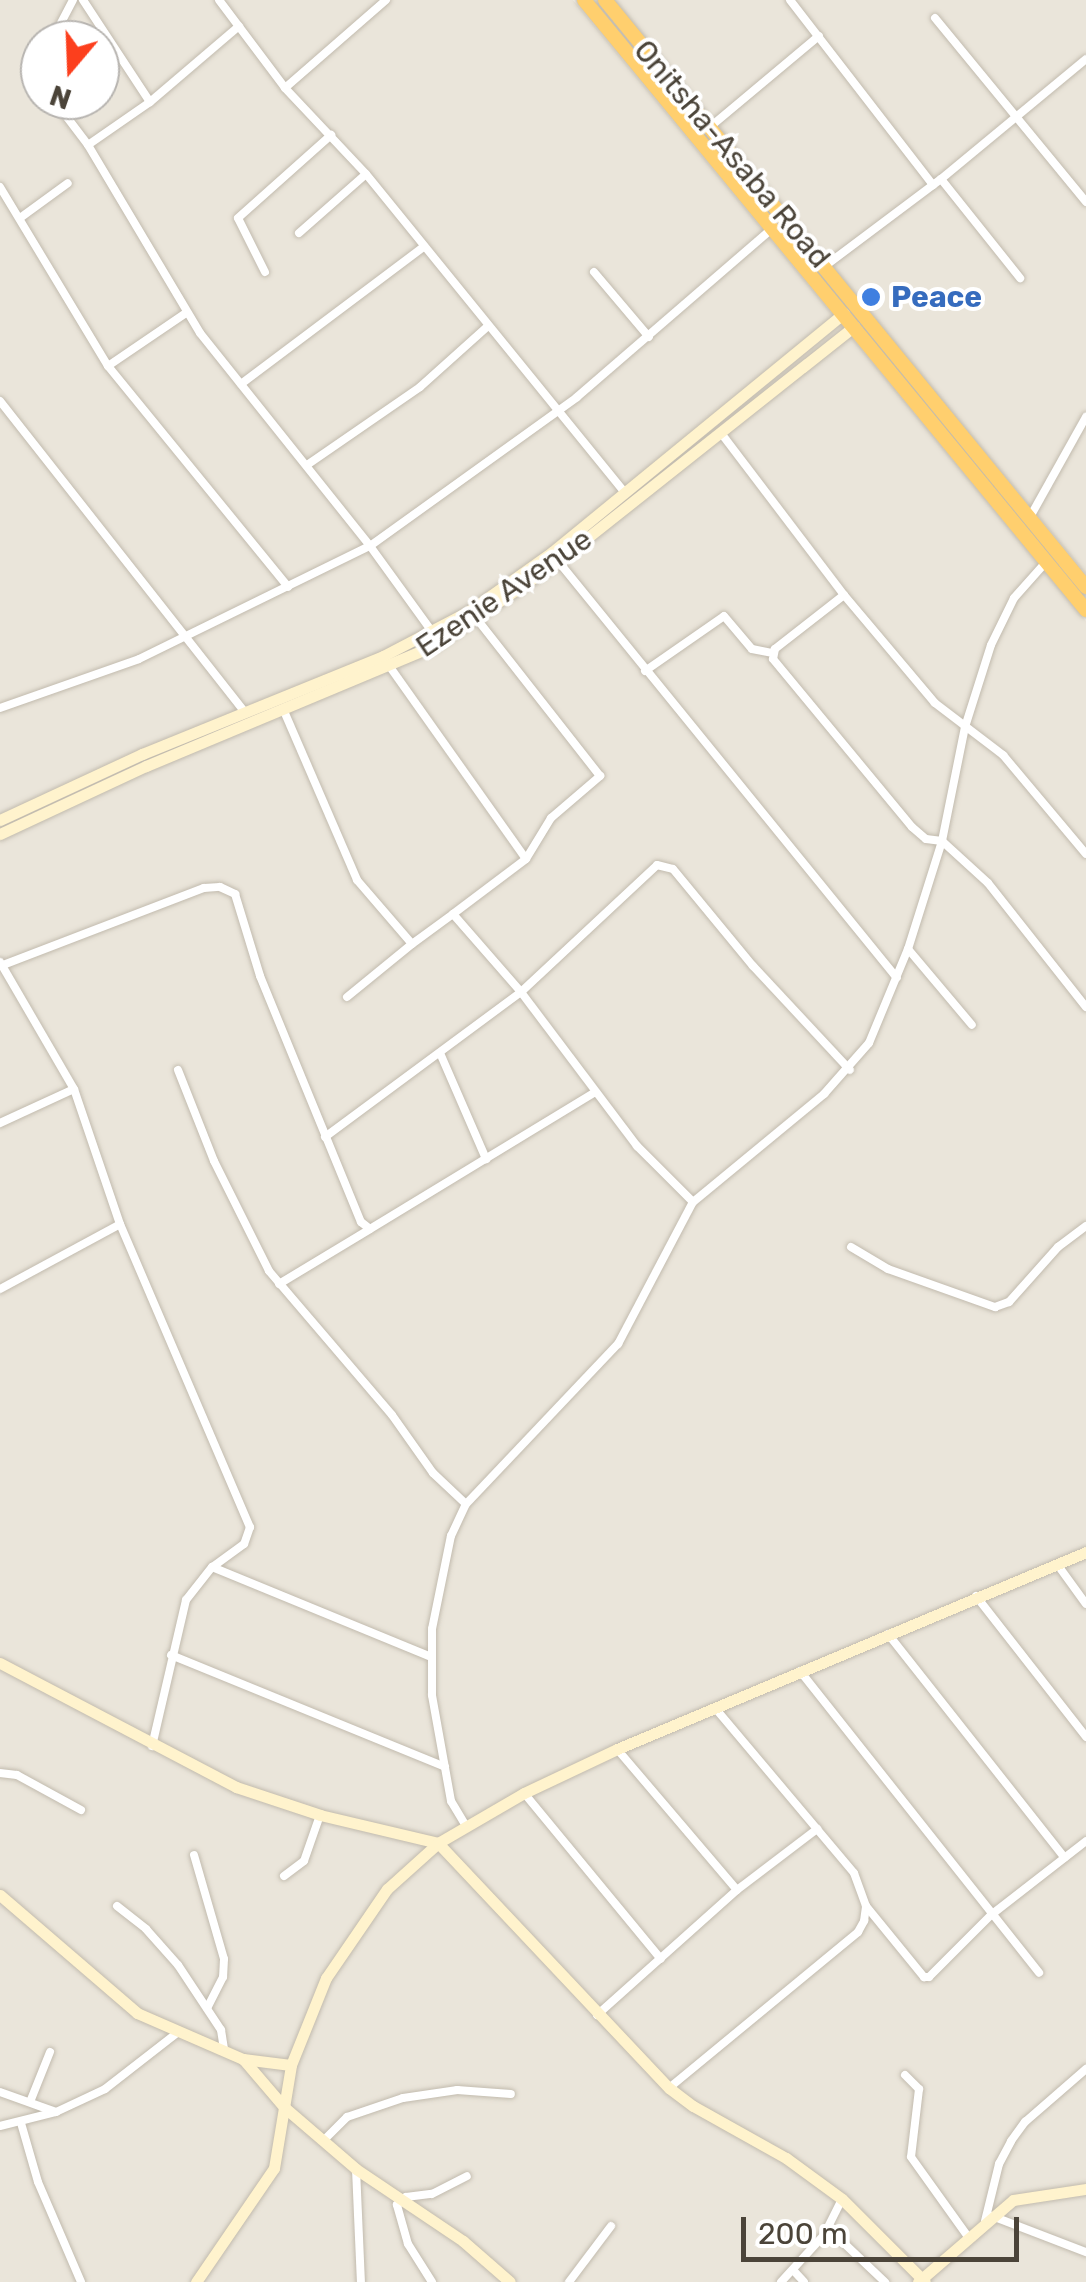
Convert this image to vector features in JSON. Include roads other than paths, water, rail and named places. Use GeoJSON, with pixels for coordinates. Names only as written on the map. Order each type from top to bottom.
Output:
{"type":"FeatureCollection","features":[{"type":"Feature","properties":{"kind":"highway"},"geometry":{"type":"LineString","coordinates":[[584,0],[1086,610]]}},
{"type":"Feature","properties":{"kind":"highway","name":"Onitsha-Asaba Road"},"geometry":{"type":"LineString","coordinates":[[605,0],[1086,586]]}},
{"type":"Feature","properties":{"kind":"street"},"geometry":{"type":"LineString","coordinates":[[83,0],[150,102]]}},
{"type":"Feature","properties":{"kind":"street"},"geometry":{"type":"LineString","coordinates":[[218,0],[286,88],[366,174],[422,248],[624,492]]}},
{"type":"Feature","properties":{"kind":"street"},"geometry":{"type":"LineString","coordinates":[[286,88],[386,0]]}},
{"type":"Feature","properties":{"kind":"street"},"geometry":{"type":"LineString","coordinates":[[790,0],[1020,278]]}},
{"type":"Feature","properties":{"kind":"street"},"geometry":{"type":"LineString","coordinates":[[935,18],[1086,202]]}},
{"type":"Feature","properties":{"kind":"street"},"geometry":{"type":"LineString","coordinates":[[88,145],[150,102],[239,26]]}},
{"type":"Feature","properties":{"kind":"street"},"geometry":{"type":"LineString","coordinates":[[710,127],[819,36]]}},
{"type":"Feature","properties":{"kind":"street"},"geometry":{"type":"LineString","coordinates":[[825,266],[937,182],[1086,59]]}},
{"type":"Feature","properties":{"kind":"street"},"geometry":{"type":"LineString","coordinates":[[69,120],[88,145],[186,313],[370,546],[432,633]]}},
{"type":"Feature","properties":{"kind":"street"},"geometry":{"type":"LineString","coordinates":[[264,272],[238,218],[331,135]]}},
{"type":"Feature","properties":{"kind":"street"},"geometry":{"type":"LineString","coordinates":[[299,233],[366,174]]}},
{"type":"Feature","properties":{"kind":"street"},"geometry":{"type":"LineString","coordinates":[[20,218],[68,183]]}},
{"type":"Feature","properties":{"kind":"street"},"geometry":{"type":"LineString","coordinates":[[0,187],[54,283],[108,366],[288,587]]}},
{"type":"Feature","properties":{"kind":"street"},"geometry":{"type":"LineString","coordinates":[[0,708],[140,658],[370,546],[649,337],[773,228]]}},
{"type":"Feature","properties":{"kind":"street"},"geometry":{"type":"LineString","coordinates":[[241,384],[422,248]]}},
{"type":"Feature","properties":{"kind":"street"},"geometry":{"type":"LineString","coordinates":[[594,272],[649,337]]}},
{"type":"Feature","properties":{"kind":"street"},"geometry":{"type":"LineString","coordinates":[[108,366],[186,313]]}},
{"type":"Feature","properties":{"kind":"street","name":"Ezenie Avenue"},"geometry":{"type":"LineString","coordinates":[[0,834],[207,735],[246,712],[432,633],[552,552],[844,313]]}},
{"type":"Feature","properties":{"kind":"street"},"geometry":{"type":"LineString","coordinates":[[307,465],[420,387],[488,326]]}},
{"type":"Feature","properties":{"kind":"street","name":"Ezenie Avenue"},"geometry":{"type":"LineString","coordinates":[[0,820],[207,735],[284,711],[390,667],[477,618],[558,561],[854,326]]}},
{"type":"Feature","properties":{"kind":"street"},"geometry":{"type":"LineString","coordinates":[[0,400],[246,712]]}},
{"type":"Feature","properties":{"kind":"street"},"geometry":{"type":"LineString","coordinates":[[1030,517],[1086,417]]}},
{"type":"Feature","properties":{"kind":"street"},"geometry":{"type":"LineString","coordinates":[[722,433],[844,595],[935,703],[1004,755],[1086,854]]}},
{"type":"Feature","properties":{"kind":"street"},"geometry":{"type":"LineString","coordinates":[[558,561],[897,978]]}},
{"type":"Feature","properties":{"kind":"street"},"geometry":{"type":"LineString","coordinates":[[466,1826],[450,1801],[431,1656],[440,1576],[466,1504],[618,1344],[693,1202],[850,1070],[869,1043],[908,949],[942,842],[964,727],[992,645],[1014,598],[1047,561]]}},
{"type":"Feature","properties":{"kind":"street"},"geometry":{"type":"LineString","coordinates":[[772,653],[844,595]]}},
{"type":"Feature","properties":{"kind":"street"},"geometry":{"type":"LineString","coordinates":[[645,670],[724,616],[752,649],[772,653],[912,828],[926,839],[942,842],[988,883],[1086,1007]]}},
{"type":"Feature","properties":{"kind":"street"},"geometry":{"type":"LineString","coordinates":[[347,997],[526,859],[551,818],[598,781],[600,773],[477,618]]}},
{"type":"Feature","properties":{"kind":"street"},"geometry":{"type":"LineString","coordinates":[[390,667],[526,859]]}},
{"type":"Feature","properties":{"kind":"street"},"geometry":{"type":"LineString","coordinates":[[284,711],[348,868],[412,944]]}},
{"type":"Feature","properties":{"kind":"street"},"geometry":{"type":"LineString","coordinates":[[325,1137],[521,992],[657,865],[674,869],[752,966],[850,1070]]}},
{"type":"Feature","properties":{"kind":"street"},"geometry":{"type":"LineString","coordinates":[[152,1746],[186,1600],[212,1567],[244,1544],[250,1527],[120,1224],[74,1089],[1,963],[204,888],[229,889],[239,900],[260,976],[360,1222],[370,1229]]}},
{"type":"Feature","properties":{"kind":"street"},"geometry":{"type":"LineString","coordinates":[[453,914],[521,992],[594,1094],[637,1146],[693,1202]]}},
{"type":"Feature","properties":{"kind":"street"},"geometry":{"type":"LineString","coordinates":[[908,949],[972,1025]]}},
{"type":"Feature","properties":{"kind":"street"},"geometry":{"type":"LineString","coordinates":[[440,1053],[486,1159]]}},
{"type":"Feature","properties":{"kind":"street"},"geometry":{"type":"LineString","coordinates":[[178,1070],[240,1216],[279,1284],[392,1415],[433,1473],[466,1504]]}},
{"type":"Feature","properties":{"kind":"street"},"geometry":{"type":"LineString","coordinates":[[0,1122],[74,1089]]}},
{"type":"Feature","properties":{"kind":"street"},"geometry":{"type":"LineString","coordinates":[[279,1284],[594,1094]]}},
{"type":"Feature","properties":{"kind":"street"},"geometry":{"type":"LineString","coordinates":[[0,1289],[120,1224]]}},
{"type":"Feature","properties":{"kind":"street"},"geometry":{"type":"LineString","coordinates":[[850,1247],[888,1269],[995,1307],[1009,1302],[1058,1247],[1086,1226]]}},
{"type":"Feature","properties":{"kind":"street"},"geometry":{"type":"LineString","coordinates":[[196,2282],[274,2168],[291,2065],[338,1956],[387,1889],[438,1843],[524,1793],[617,1749],[1086,1552]]}},
{"type":"Feature","properties":{"kind":"street"},"geometry":{"type":"LineString","coordinates":[[1057,1564],[1086,1604]]}},
{"type":"Feature","properties":{"kind":"street"},"geometry":{"type":"LineString","coordinates":[[212,1567],[431,1656]]}},
{"type":"Feature","properties":{"kind":"street"},"geometry":{"type":"LineString","coordinates":[[976,1596],[1086,1737]]}},
{"type":"Feature","properties":{"kind":"street"},"geometry":{"type":"LineString","coordinates":[[888,1634],[1065,1858]]}},
{"type":"Feature","properties":{"kind":"street"},"geometry":{"type":"LineString","coordinates":[[171,1655],[445,1767]]}},
{"type":"Feature","properties":{"kind":"street"},"geometry":{"type":"LineString","coordinates":[[3,1669],[236,1787],[320,1815],[438,1843],[670,2088],[693,2106],[786,2158],[842,2198],[921,2280],[1013,2200],[1086,2189]]}},
{"type":"Feature","properties":{"kind":"street"},"geometry":{"type":"LineString","coordinates":[[800,1671],[1039,1973]]}},
{"type":"Feature","properties":{"kind":"street"},"geometry":{"type":"LineString","coordinates":[[715,1708],[854,1873],[866,1906],[924,1977],[990,1915],[1086,1840]]}},
{"type":"Feature","properties":{"kind":"street"},"geometry":{"type":"LineString","coordinates":[[617,1749],[737,1890]]}},
{"type":"Feature","properties":{"kind":"street"},"geometry":{"type":"LineString","coordinates":[[0,1773],[17,1775],[81,1810]]}},
{"type":"Feature","properties":{"kind":"street"},"geometry":{"type":"LineString","coordinates":[[524,1793],[661,1958]]}},
{"type":"Feature","properties":{"kind":"street"},"geometry":{"type":"LineString","coordinates":[[284,1876],[304,1861],[320,1815]]}},
{"type":"Feature","properties":{"kind":"street"},"geometry":{"type":"LineString","coordinates":[[597,2015],[737,1890],[817,1828]]}},
{"type":"Feature","properties":{"kind":"street"},"geometry":{"type":"LineString","coordinates":[[194,1855],[224,1960],[223,1977],[207,2008]]}},
{"type":"Feature","properties":{"kind":"street"},"geometry":{"type":"LineString","coordinates":[[0,1895],[137,2013],[243,2059],[284,2107],[356,2169],[463,2240],[510,2282]]}},
{"type":"Feature","properties":{"kind":"street"},"geometry":{"type":"LineString","coordinates":[[117,1906],[146,1929],[178,1964],[221,2030],[224,2048]]}},
{"type":"Feature","properties":{"kind":"street"},"geometry":{"type":"LineString","coordinates":[[670,2088],[858,1932],[866,1906]]}},
{"type":"Feature","properties":{"kind":"street"},"geometry":{"type":"LineString","coordinates":[[0,2126],[56,2112],[123,2078],[177,2033]]}},
{"type":"Feature","properties":{"kind":"street"},"geometry":{"type":"LineString","coordinates":[[30,2102],[50,2052]]}},
{"type":"Feature","properties":{"kind":"street"},"geometry":{"type":"LineString","coordinates":[[243,2059],[291,2065]]}},
{"type":"Feature","properties":{"kind":"street"},"geometry":{"type":"LineString","coordinates":[[989,2218],[998,2164],[1011,2141],[1025,2122],[1086,2068]]}},
{"type":"Feature","properties":{"kind":"street"},"geometry":{"type":"LineString","coordinates":[[906,2075],[919,2089],[911,2157],[970,2238]]}},
{"type":"Feature","properties":{"kind":"street"},"geometry":{"type":"LineString","coordinates":[[325,2139],[348,2117],[403,2098],[457,2090],[511,2094]]}},
{"type":"Feature","properties":{"kind":"street"},"geometry":{"type":"LineString","coordinates":[[0,2092],[56,2112]]}},
{"type":"Feature","properties":{"kind":"street"},"geometry":{"type":"LineString","coordinates":[[21,2123],[38,2182],[81,2282]]}},
{"type":"Feature","properties":{"kind":"street"},"geometry":{"type":"LineString","coordinates":[[356,2169],[360,2282]]}},
{"type":"Feature","properties":{"kind":"street"},"geometry":{"type":"LineString","coordinates":[[401,2200],[432,2194],[467,2176]]}},
{"type":"Feature","properties":{"kind":"street"},"geometry":{"type":"LineString","coordinates":[[781,2282],[828,2228],[842,2198]]}},
{"type":"Feature","properties":{"kind":"street"},"geometry":{"type":"LineString","coordinates":[[401,2200],[396,2211],[399,2222],[432,2282]]}},
{"type":"Feature","properties":{"kind":"street"},"geometry":{"type":"LineString","coordinates":[[989,2218],[1086,2252]]}},
{"type":"Feature","properties":{"kind":"street"},"geometry":{"type":"LineString","coordinates":[[570,2282],[611,2226]]}},
{"type":"Feature","properties":{"kind":"street"},"geometry":{"type":"LineString","coordinates":[[828,2228],[885,2282]]}},
{"type":"Feature","properties":{"kind":"street"},"geometry":{"type":"LineString","coordinates":[[793,2270],[804,2282]]}},
{"type":"Feature","properties":{"kind":"place","name":"Peace"},"geometry":{"type":"Point","coordinates":[871,297]}}]}
